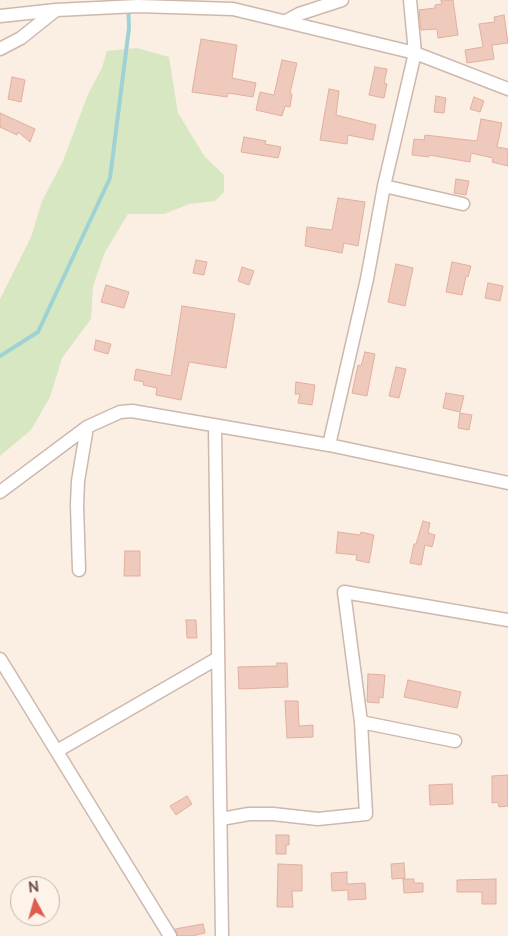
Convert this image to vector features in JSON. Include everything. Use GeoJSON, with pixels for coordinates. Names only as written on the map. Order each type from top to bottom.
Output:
{"type":"FeatureCollection","features":[{"type":"Feature","properties":{"kind":"street"},"geometry":{"type":"LineString","coordinates":[[286,21],[299,14],[342,0]]}},
{"type":"Feature","properties":{"kind":"street"},"geometry":{"type":"LineString","coordinates":[[329,445],[367,279],[384,186],[415,53],[410,0]]}},
{"type":"Feature","properties":{"kind":"street"},"geometry":{"type":"LineString","coordinates":[[0,16],[56,10],[235,4],[286,21],[415,53],[508,89]]}},
{"type":"Feature","properties":{"kind":"street"},"geometry":{"type":"LineString","coordinates":[[0,49],[21,38],[56,10]]}},
{"type":"Feature","properties":{"kind":"street"},"geometry":{"type":"LineString","coordinates":[[384,186],[463,204]]}},
{"type":"Feature","properties":{"kind":"street"},"geometry":{"type":"LineString","coordinates":[[0,492],[88,427],[112,415],[132,411],[329,445],[508,483]]}},
{"type":"Feature","properties":{"kind":"street"},"geometry":{"type":"LineString","coordinates":[[215,426],[222,936]]}},
{"type":"Feature","properties":{"kind":"street"},"geometry":{"type":"LineString","coordinates":[[79,570],[78,489],[88,427]]}},
{"type":"Feature","properties":{"kind":"street"},"geometry":{"type":"LineString","coordinates":[[221,819],[257,814],[318,819],[366,814],[360,722],[344,592],[508,620]]}},
{"type":"Feature","properties":{"kind":"street"},"geometry":{"type":"LineString","coordinates":[[57,751],[218,658]]}},
{"type":"Feature","properties":{"kind":"street"},"geometry":{"type":"LineString","coordinates":[[0,659],[170,936]]}},
{"type":"Feature","properties":{"kind":"street"},"geometry":{"type":"LineString","coordinates":[[360,722],[455,740]]}},
{"type":"Feature","properties":{"kind":"green space"},"geometry":{"type":"Polygon","coordinates":[[[137,48],[169,57],[178,113],[205,157],[224,175],[224,192],[215,201],[189,204],[164,214],[128,214],[105,252],[93,286],[91,319],[62,358],[50,397],[31,430],[0,456],[0,299],[31,237],[42,201],[63,161],[88,94],[102,68],[107,51],[137,48]]]}},
{"type":"Feature","properties":{"kind":"building"},"geometry":{"type":"Polygon","coordinates":[[[441,0],[453,0],[458,35],[438,38],[437,29],[421,30],[419,10],[435,8],[435,5],[442,4],[441,0]]]}},
{"type":"Feature","properties":{"kind":"building"},"geometry":{"type":"Polygon","coordinates":[[[504,15],[508,43],[492,45],[494,59],[467,63],[465,50],[483,47],[479,24],[495,22],[494,17],[504,15]]]}},
{"type":"Feature","properties":{"kind":"building"},"geometry":{"type":"Polygon","coordinates":[[[201,39],[237,45],[232,78],[256,83],[253,97],[228,93],[227,97],[192,92],[201,39]]]}},
{"type":"Feature","properties":{"kind":"building"},"geometry":{"type":"Polygon","coordinates":[[[282,60],[297,63],[290,93],[292,94],[290,107],[285,106],[282,116],[256,110],[260,92],[274,95],[282,60]]]}},
{"type":"Feature","properties":{"kind":"building"},"geometry":{"type":"Polygon","coordinates":[[[375,67],[387,69],[384,83],[387,84],[384,98],[369,95],[375,67]]]}},
{"type":"Feature","properties":{"kind":"building"},"geometry":{"type":"Polygon","coordinates":[[[12,77],[25,80],[21,102],[8,99],[12,77]]]}},
{"type":"Feature","properties":{"kind":"building"},"geometry":{"type":"Polygon","coordinates":[[[329,89],[339,91],[336,115],[376,125],[373,140],[348,135],[347,144],[320,140],[329,89]]]}},
{"type":"Feature","properties":{"kind":"building"},"geometry":{"type":"Polygon","coordinates":[[[436,96],[446,98],[444,113],[434,112],[436,96]]]}},
{"type":"Feature","properties":{"kind":"building"},"geometry":{"type":"Polygon","coordinates":[[[474,97],[484,101],[480,112],[470,109],[474,97]]]}},
{"type":"Feature","properties":{"kind":"building"},"geometry":{"type":"Polygon","coordinates":[[[0,113],[35,129],[30,142],[18,132],[17,135],[0,127],[0,113]]]}},
{"type":"Feature","properties":{"kind":"building"},"geometry":{"type":"Polygon","coordinates":[[[481,119],[502,123],[497,147],[508,149],[508,166],[492,162],[493,158],[471,153],[470,162],[429,155],[429,157],[412,155],[414,139],[424,140],[425,135],[477,141],[481,119]]]}},
{"type":"Feature","properties":{"kind":"building"},"geometry":{"type":"Polygon","coordinates":[[[244,137],[266,141],[265,144],[281,147],[278,158],[241,152],[244,137]]]}},
{"type":"Feature","properties":{"kind":"building"},"geometry":{"type":"Polygon","coordinates":[[[456,179],[469,181],[466,195],[454,193],[456,179]]]}},
{"type":"Feature","properties":{"kind":"building"},"geometry":{"type":"Polygon","coordinates":[[[338,198],[365,202],[358,246],[344,243],[342,253],[305,246],[307,227],[332,230],[338,198]]]}},
{"type":"Feature","properties":{"kind":"building"},"geometry":{"type":"Polygon","coordinates":[[[196,260],[207,262],[204,275],[193,273],[196,260]]]}},
{"type":"Feature","properties":{"kind":"building"},"geometry":{"type":"Polygon","coordinates":[[[452,262],[471,266],[468,277],[466,276],[462,295],[446,292],[452,262]]]}},
{"type":"Feature","properties":{"kind":"building"},"geometry":{"type":"Polygon","coordinates":[[[396,264],[413,268],[405,306],[388,302],[396,264]]]}},
{"type":"Feature","properties":{"kind":"building"},"geometry":{"type":"Polygon","coordinates":[[[242,267],[254,271],[249,285],[238,281],[242,267]]]}},
{"type":"Feature","properties":{"kind":"building"},"geometry":{"type":"Polygon","coordinates":[[[488,283],[503,286],[500,301],[485,298],[488,283]]]}},
{"type":"Feature","properties":{"kind":"building"},"geometry":{"type":"Polygon","coordinates":[[[106,285],[129,292],[124,308],[101,302],[106,285]]]}},
{"type":"Feature","properties":{"kind":"building"},"geometry":{"type":"Polygon","coordinates":[[[182,306],[235,314],[226,368],[189,362],[181,400],[156,395],[157,388],[143,385],[144,382],[134,380],[136,369],[171,376],[182,306]]]}},
{"type":"Feature","properties":{"kind":"building"},"geometry":{"type":"Polygon","coordinates":[[[96,340],[111,344],[108,354],[94,350],[96,340]]]}},
{"type":"Feature","properties":{"kind":"building"},"geometry":{"type":"Polygon","coordinates":[[[365,352],[375,354],[367,396],[352,393],[358,365],[361,366],[365,352]]]}},
{"type":"Feature","properties":{"kind":"building"},"geometry":{"type":"Polygon","coordinates":[[[396,367],[406,369],[399,398],[389,396],[396,367]]]}},
{"type":"Feature","properties":{"kind":"building"},"geometry":{"type":"Polygon","coordinates":[[[296,382],[315,385],[312,405],[298,403],[300,394],[295,394],[296,382]]]}},
{"type":"Feature","properties":{"kind":"building"},"geometry":{"type":"Polygon","coordinates":[[[446,393],[464,396],[460,412],[443,408],[446,393]]]}},
{"type":"Feature","properties":{"kind":"building"},"geometry":{"type":"Polygon","coordinates":[[[460,413],[472,415],[469,430],[458,428],[460,413]]]}},
{"type":"Feature","properties":{"kind":"building"},"geometry":{"type":"Polygon","coordinates":[[[423,521],[430,523],[428,533],[435,535],[432,547],[425,545],[421,565],[410,563],[414,544],[416,544],[423,521]]]}},
{"type":"Feature","properties":{"kind":"building"},"geometry":{"type":"Polygon","coordinates":[[[338,532],[360,535],[361,532],[374,535],[369,563],[356,560],[357,555],[336,553],[338,532]]]}},
{"type":"Feature","properties":{"kind":"building"},"geometry":{"type":"Polygon","coordinates":[[[125,551],[140,551],[140,576],[124,576],[125,551]]]}},
{"type":"Feature","properties":{"kind":"building"},"geometry":{"type":"Polygon","coordinates":[[[186,620],[196,620],[197,638],[187,638],[186,620]]]}},
{"type":"Feature","properties":{"kind":"building"},"geometry":{"type":"Polygon","coordinates":[[[277,663],[287,663],[288,687],[239,689],[238,667],[277,666],[277,663]]]}},
{"type":"Feature","properties":{"kind":"building"},"geometry":{"type":"Polygon","coordinates":[[[368,674],[385,675],[383,698],[379,697],[379,703],[367,702],[368,674]]]}},
{"type":"Feature","properties":{"kind":"building"},"geometry":{"type":"Polygon","coordinates":[[[408,680],[461,692],[457,708],[404,697],[408,680]]]}},
{"type":"Feature","properties":{"kind":"building"},"geometry":{"type":"Polygon","coordinates":[[[285,701],[298,701],[299,726],[313,725],[313,737],[287,738],[285,701]]]}},
{"type":"Feature","properties":{"kind":"building"},"geometry":{"type":"Polygon","coordinates":[[[508,775],[508,806],[499,807],[498,802],[492,803],[492,776],[508,775]]]}},
{"type":"Feature","properties":{"kind":"building"},"geometry":{"type":"Polygon","coordinates":[[[452,784],[453,804],[430,805],[429,785],[452,784]]]}},
{"type":"Feature","properties":{"kind":"building"},"geometry":{"type":"Polygon","coordinates":[[[187,796],[192,804],[176,815],[170,806],[187,796]]]}},
{"type":"Feature","properties":{"kind":"building"},"geometry":{"type":"Polygon","coordinates":[[[276,835],[289,835],[289,845],[286,845],[286,854],[276,854],[276,835]]]}},
{"type":"Feature","properties":{"kind":"building"},"geometry":{"type":"Polygon","coordinates":[[[404,863],[405,878],[392,879],[391,864],[404,863]]]}},
{"type":"Feature","properties":{"kind":"building"},"geometry":{"type":"Polygon","coordinates":[[[278,864],[302,865],[302,891],[292,891],[293,907],[277,907],[278,864]]]}},
{"type":"Feature","properties":{"kind":"building"},"geometry":{"type":"Polygon","coordinates":[[[347,872],[347,884],[365,883],[366,899],[348,900],[348,890],[332,891],[331,873],[347,872]]]}},
{"type":"Feature","properties":{"kind":"building"},"geometry":{"type":"Polygon","coordinates":[[[403,879],[414,879],[414,883],[423,883],[423,892],[404,893],[403,879]]]}},
{"type":"Feature","properties":{"kind":"building"},"geometry":{"type":"Polygon","coordinates":[[[496,879],[496,904],[482,904],[482,892],[457,892],[457,880],[496,879]]]}},
{"type":"Feature","properties":{"kind":"building"},"geometry":{"type":"Polygon","coordinates":[[[203,924],[205,933],[192,936],[178,936],[175,929],[203,924]]]}},
{"type":"Feature","properties":{"kind":"waterway"},"geometry":{"type":"LineString","coordinates":[[0,356],[38,332],[110,178],[129,28],[128,0]]}}]}
